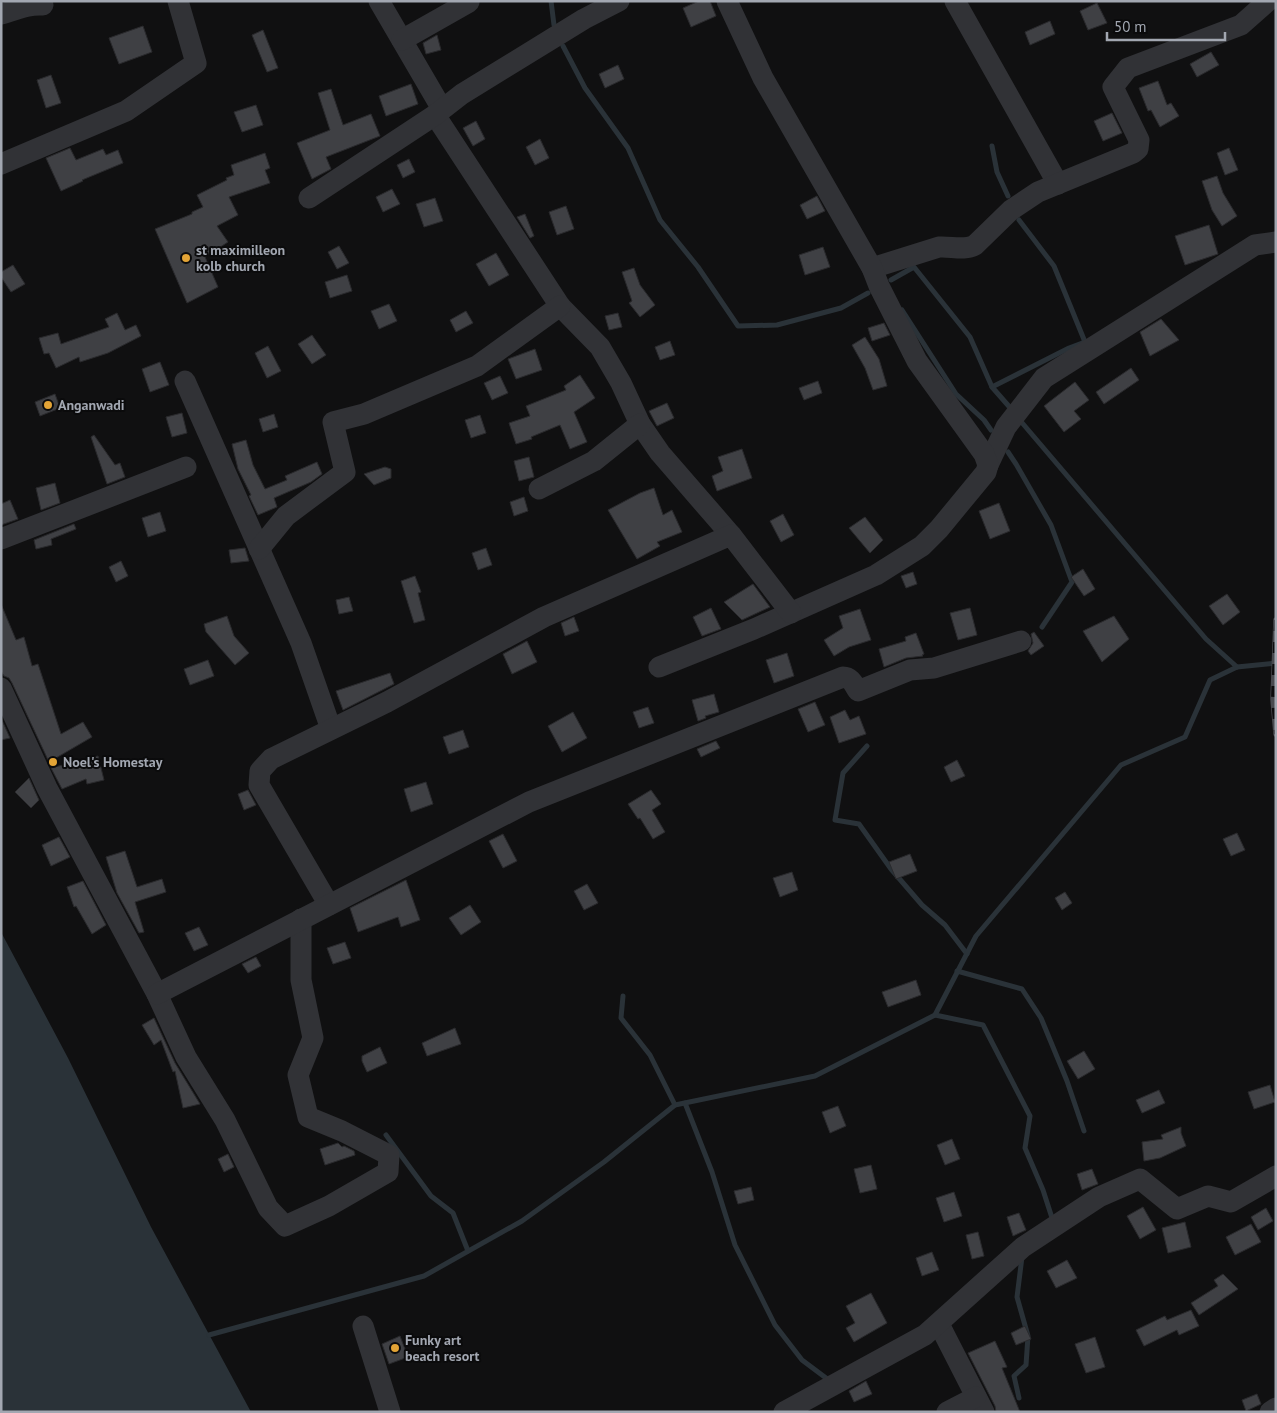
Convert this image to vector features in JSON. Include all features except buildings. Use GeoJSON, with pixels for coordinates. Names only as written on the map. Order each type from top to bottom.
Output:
{"type":"FeatureCollection","features":[{"type":"Feature","properties":{"kind":"street"},"geometry":{"type":"LineString","coordinates":[[1,164],[126,111],[196,63],[178,1]]}},
{"type":"Feature","properties":{"kind":"street"},"geometry":{"type":"LineString","coordinates":[[379,1],[402,40],[439,112],[560,306],[600,347],[621,383],[640,424],[669,466],[731,535],[791,613]]}},
{"type":"Feature","properties":{"kind":"street"},"geometry":{"type":"LineString","coordinates":[[309,198],[439,112],[462,94],[584,19],[619,1]]}},
{"type":"Feature","properties":{"kind":"street"},"geometry":{"type":"LineString","coordinates":[[727,1],[764,78],[872,268],[879,286],[917,361],[984,454],[988,465]]}},
{"type":"Feature","properties":{"kind":"street"},"geometry":{"type":"LineString","coordinates":[[954,1],[1058,184]]}},
{"type":"Feature","properties":{"kind":"street"},"geometry":{"type":"LineString","coordinates":[[872,268],[939,248],[949,246],[969,248],[1021,202],[1038,192],[1133,153],[1138,149],[1139,140],[1113,88],[1128,68],[1241,24],[1268,1]]}},
{"type":"Feature","properties":{"kind":"street"},"geometry":{"type":"LineString","coordinates":[[402,40],[469,2]]}},
{"type":"Feature","properties":{"kind":"street"},"geometry":{"type":"LineString","coordinates":[[1,14],[28,4],[43,4]]}},
{"type":"Feature","properties":{"kind":"street"},"geometry":{"type":"LineString","coordinates":[[659,667],[791,613],[876,575],[922,546],[940,529],[986,472],[1012,419],[1044,378],[1255,245],[1276,242]]}},
{"type":"Feature","properties":{"kind":"street"},"geometry":{"type":"LineString","coordinates":[[259,549],[286,516],[345,472],[333,422],[364,414],[477,366],[560,306]]}},
{"type":"Feature","properties":{"kind":"street"},"geometry":{"type":"LineString","coordinates":[[184,382],[300,643],[331,729]]}},
{"type":"Feature","properties":{"kind":"street"},"geometry":{"type":"LineString","coordinates":[[539,489],[594,461],[640,424]]}},
{"type":"Feature","properties":{"kind":"street"},"geometry":{"type":"LineString","coordinates":[[1,539],[186,467]]}},
{"type":"Feature","properties":{"kind":"street"},"geometry":{"type":"LineString","coordinates":[[328,905],[259,785],[260,771],[271,759],[387,702],[544,617],[731,535]]}},
{"type":"Feature","properties":{"kind":"street"},"geometry":{"type":"LineString","coordinates":[[157,994],[529,802],[843,677],[847,677],[852,681],[858,691],[910,670],[934,668],[1021,641]]}},
{"type":"Feature","properties":{"kind":"street"},"geometry":{"type":"LineString","coordinates":[[1,688],[47,788],[157,994],[186,1057],[225,1120],[268,1208],[285,1226],[329,1206],[388,1172],[389,1155],[308,1116],[298,1075],[313,1038],[301,980],[301,919]]}},
{"type":"Feature","properties":{"kind":"street"},"geometry":{"type":"LineString","coordinates":[[784,1412],[925,1335],[1023,1247],[1099,1197],[1140,1179],[1177,1208],[1208,1196],[1231,1202],[1276,1176]]}},
{"type":"Feature","properties":{"kind":"street"},"geometry":{"type":"LineString","coordinates":[[939,1324],[980,1404],[947,1412]]}},
{"type":"Feature","properties":{"kind":"street"},"geometry":{"type":"LineString","coordinates":[[363,1326],[390,1412]]}},
{"type":"Feature","properties":{"kind":"street"},"geometry":{"type":"LineString","coordinates":[[1270,1412],[1276,1408]]}},
{"type":"Feature","properties":{"kind":"shaded area"},"geometry":{"type":"Polygon","coordinates":[[[1,932],[68,1058],[151,1227],[251,1412],[1,1412],[1,932]]]}},
{"type":"Feature","properties":{"kind":"waterway"},"geometry":{"type":"LineString","coordinates":[[551,1],[554,25]]}},
{"type":"Feature","properties":{"kind":"waterway"},"geometry":{"type":"LineString","coordinates":[[563,46],[585,88],[628,148],[660,220],[698,267],[738,326],[777,325],[841,308],[868,293]]}},
{"type":"Feature","properties":{"kind":"waterway"},"geometry":{"type":"LineString","coordinates":[[992,146],[997,172],[1008,196]]}},
{"type":"Feature","properties":{"kind":"waterway"},"geometry":{"type":"LineString","coordinates":[[992,387],[1069,348],[1085,342],[1054,266],[1019,220]]}},
{"type":"Feature","properties":{"kind":"waterway"},"geometry":{"type":"LineString","coordinates":[[891,280],[914,267],[970,337],[992,387],[1013,411]]}},
{"type":"Feature","properties":{"kind":"waterway"},"geometry":{"type":"LineString","coordinates":[[902,310],[956,394],[984,420],[991,430]]}},
{"type":"Feature","properties":{"kind":"waterway"},"geometry":{"type":"LineString","coordinates":[[1018,418],[1206,639],[1237,667]]}},
{"type":"Feature","properties":{"kind":"waterway"},"geometry":{"type":"LineString","coordinates":[[1008,452],[1051,525],[1072,582],[1042,627]]}},
{"type":"Feature","properties":{"kind":"waterway"},"geometry":{"type":"LineString","coordinates":[[209,1335],[424,1276],[522,1221],[604,1162],[675,1105],[815,1076],[935,1015],[976,936],[1121,765],[1185,737],[1210,680],[1237,667],[1276,663]]}},
{"type":"Feature","properties":{"kind":"waterway"},"geometry":{"type":"LineString","coordinates":[[867,746],[843,773],[835,820],[859,824],[891,869],[922,905],[945,925],[967,954]]}},
{"type":"Feature","properties":{"kind":"waterway"},"geometry":{"type":"LineString","coordinates":[[957,971],[1022,989],[1041,1018],[1067,1081],[1084,1131]]}},
{"type":"Feature","properties":{"kind":"waterway"},"geometry":{"type":"LineString","coordinates":[[623,996],[621,1018],[650,1055],[675,1105]]}},
{"type":"Feature","properties":{"kind":"waterway"},"geometry":{"type":"LineString","coordinates":[[935,1015],[983,1025],[1030,1116],[1025,1148],[1043,1190],[1053,1221]]}},
{"type":"Feature","properties":{"kind":"waterway"},"geometry":{"type":"LineString","coordinates":[[685,1103],[712,1172],[735,1245],[775,1325],[802,1360],[830,1381]]}},
{"type":"Feature","properties":{"kind":"waterway"},"geometry":{"type":"LineString","coordinates":[[386,1135],[431,1196],[453,1213],[468,1251]]}},
{"type":"Feature","properties":{"kind":"waterway"},"geometry":{"type":"LineString","coordinates":[[1019,1398],[1014,1376],[1026,1365],[1028,1336],[1017,1297],[1022,1257]]}},
{"type":"Feature","properties":{"kind":"railway"},"geometry":{"type":"LineString","coordinates":[[1276,620],[1273,699],[1276,734]]}},
{"type":"Feature","properties":{"kind":"place","name":"st maximilleon kolb church"},"geometry":{"type":"Point","coordinates":[186,258]}},
{"type":"Feature","properties":{"kind":"place","name":"Anganwadi"},"geometry":{"type":"Point","coordinates":[48,405]}},
{"type":"Feature","properties":{"kind":"place","name":"Noel's Homestay"},"geometry":{"type":"Point","coordinates":[53,762]}},
{"type":"Feature","properties":{"kind":"place","name":"Funky art beach resort"},"geometry":{"type":"Point","coordinates":[395,1348]}}]}
